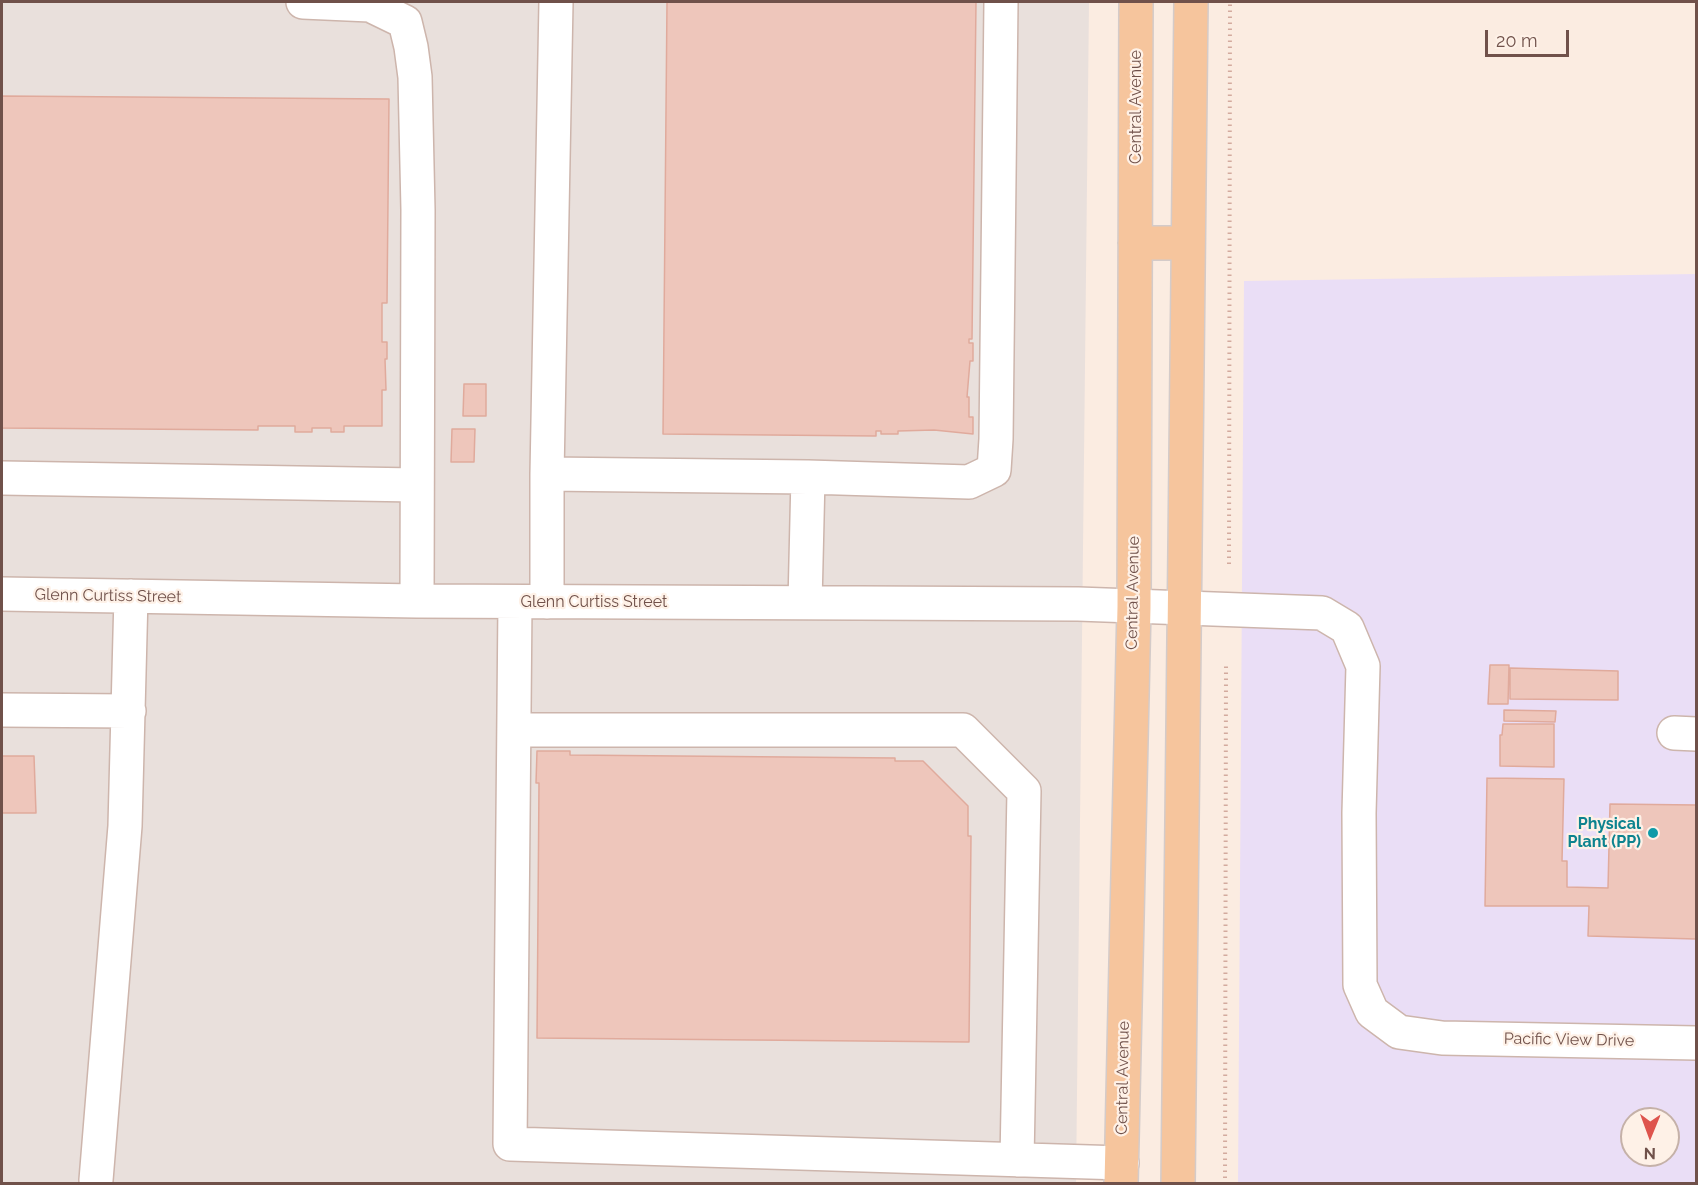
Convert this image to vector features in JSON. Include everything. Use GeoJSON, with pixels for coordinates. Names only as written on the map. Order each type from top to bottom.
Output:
{"type":"FeatureCollection","features":[{"type":"Feature","properties":{"kind":"main road","name":"Central Avenue"},"geometry":{"type":"LineString","coordinates":[[1122,1173],[1134,607],[1136,2]]}},
{"type":"Feature","properties":{"kind":"main road"},"geometry":{"type":"LineString","coordinates":[[1178,1184],[1191,2]]}},
{"type":"Feature","properties":{"kind":"main road"},"geometry":{"type":"LineString","coordinates":[[1135,243],[1188,243]]}},
{"type":"Feature","properties":{"kind":"street"},"geometry":{"type":"LineString","coordinates":[[303,2],[370,5],[405,22],[411,47],[415,77],[418,210],[417,601]]}},
{"type":"Feature","properties":{"kind":"street"},"geometry":{"type":"LineString","coordinates":[[556,2],[547,474],[515,730],[510,1144],[1017,1160],[1122,1173]]}},
{"type":"Feature","properties":{"kind":"street"},"geometry":{"type":"LineString","coordinates":[[547,474],[808,477],[969,482],[994,470],[1001,2]]}},
{"type":"Feature","properties":{"kind":"street"},"geometry":{"type":"LineString","coordinates":[[805,603],[808,477]]}},
{"type":"Feature","properties":{"kind":"street"},"geometry":{"type":"LineString","coordinates":[[2,478],[416,485]]}},
{"type":"Feature","properties":{"kind":"street","name":"Glenn Curtiss Street"},"geometry":{"type":"LineString","coordinates":[[2,594],[417,601],[1078,604],[1185,608]]}},
{"type":"Feature","properties":{"kind":"street"},"geometry":{"type":"LineString","coordinates":[[96,1180],[125,826],[131,596]]}},
{"type":"Feature","properties":{"kind":"street","name":"Pacific View Drive"},"geometry":{"type":"LineString","coordinates":[[1185,608],[1322,614],[1347,628],[1363,666],[1359,813],[1360,985],[1372,1012],[1400,1032],[1442,1038],[1696,1043]]}},
{"type":"Feature","properties":{"kind":"street"},"geometry":{"type":"LineString","coordinates":[[2,710],[129,711]]}},
{"type":"Feature","properties":{"kind":"street"},"geometry":{"type":"LineString","coordinates":[[515,730],[963,730],[1024,791],[1017,1160]]}},
{"type":"Feature","properties":{"kind":"path"},"geometry":{"type":"LineString","coordinates":[[1228,564],[1230,2]]}},
{"type":"Feature","properties":{"kind":"path"},"geometry":{"type":"LineString","coordinates":[[1225,1184],[1226,664]]}},
{"type":"Feature","properties":{"kind":"shaded area"},"geometry":{"type":"Polygon","coordinates":[[[2,2],[1089,2],[1076,1183],[2,1184],[2,2]]]}},
{"type":"Feature","properties":{"kind":"shaded area"},"geometry":{"type":"Polygon","coordinates":[[[1696,274],[1696,1183],[1238,1184],[1244,281],[1696,274]]]}},
{"type":"Feature","properties":{"kind":"building"},"geometry":{"type":"Polygon","coordinates":[[[667,2],[976,2],[972,339],[969,339],[969,343],[973,343],[973,361],[970,361],[967,397],[969,397],[969,417],[973,417],[973,434],[934,430],[898,431],[898,434],[881,434],[881,431],[876,431],[876,436],[663,434],[667,2]]]}},
{"type":"Feature","properties":{"kind":"building"},"geometry":{"type":"Polygon","coordinates":[[[2,96],[389,99],[387,303],[382,303],[382,342],[387,342],[387,359],[385,359],[386,390],[382,390],[382,426],[344,426],[344,432],[331,432],[331,428],[312,428],[312,432],[295,432],[295,426],[258,426],[258,430],[2,428],[2,96]]]}},
{"type":"Feature","properties":{"kind":"building"},"geometry":{"type":"Polygon","coordinates":[[[464,384],[486,384],[486,416],[463,416],[464,384]]]}},
{"type":"Feature","properties":{"kind":"building"},"geometry":{"type":"Polygon","coordinates":[[[452,429],[475,429],[474,462],[451,462],[452,429]]]}},
{"type":"Feature","properties":{"kind":"building"},"geometry":{"type":"Polygon","coordinates":[[[1490,665],[1509,665],[1508,704],[1488,704],[1490,665]]]}},
{"type":"Feature","properties":{"kind":"building"},"geometry":{"type":"Polygon","coordinates":[[[1510,668],[1618,671],[1618,700],[1510,699],[1510,668]]]}},
{"type":"Feature","properties":{"kind":"building"},"geometry":{"type":"Polygon","coordinates":[[[1504,710],[1556,711],[1555,722],[1504,721],[1504,710]]]}},
{"type":"Feature","properties":{"kind":"building"},"geometry":{"type":"Polygon","coordinates":[[[1503,724],[1554,724],[1554,767],[1500,766],[1500,735],[1502,735],[1503,724]]]}},
{"type":"Feature","properties":{"kind":"building"},"geometry":{"type":"Polygon","coordinates":[[[537,751],[570,751],[570,755],[895,758],[895,761],[923,761],[968,806],[968,836],[971,836],[969,1042],[537,1038],[539,783],[536,783],[537,751]]]}},
{"type":"Feature","properties":{"kind":"building"},"geometry":{"type":"Polygon","coordinates":[[[2,756],[34,756],[36,813],[2,813],[2,756]]]}},
{"type":"Feature","properties":{"kind":"building","name":"Physical Plant (PP)"},"geometry":{"type":"Polygon","coordinates":[[[1487,778],[1564,779],[1562,861],[1567,861],[1567,887],[1608,888],[1610,804],[1696,805],[1696,939],[1588,936],[1589,906],[1485,906],[1487,778]]]}},
{"type":"Feature","properties":{"kind":"place","name":"Physical Plant (PP)"},"geometry":{"type":"Point","coordinates":[1653,833]}}]}
